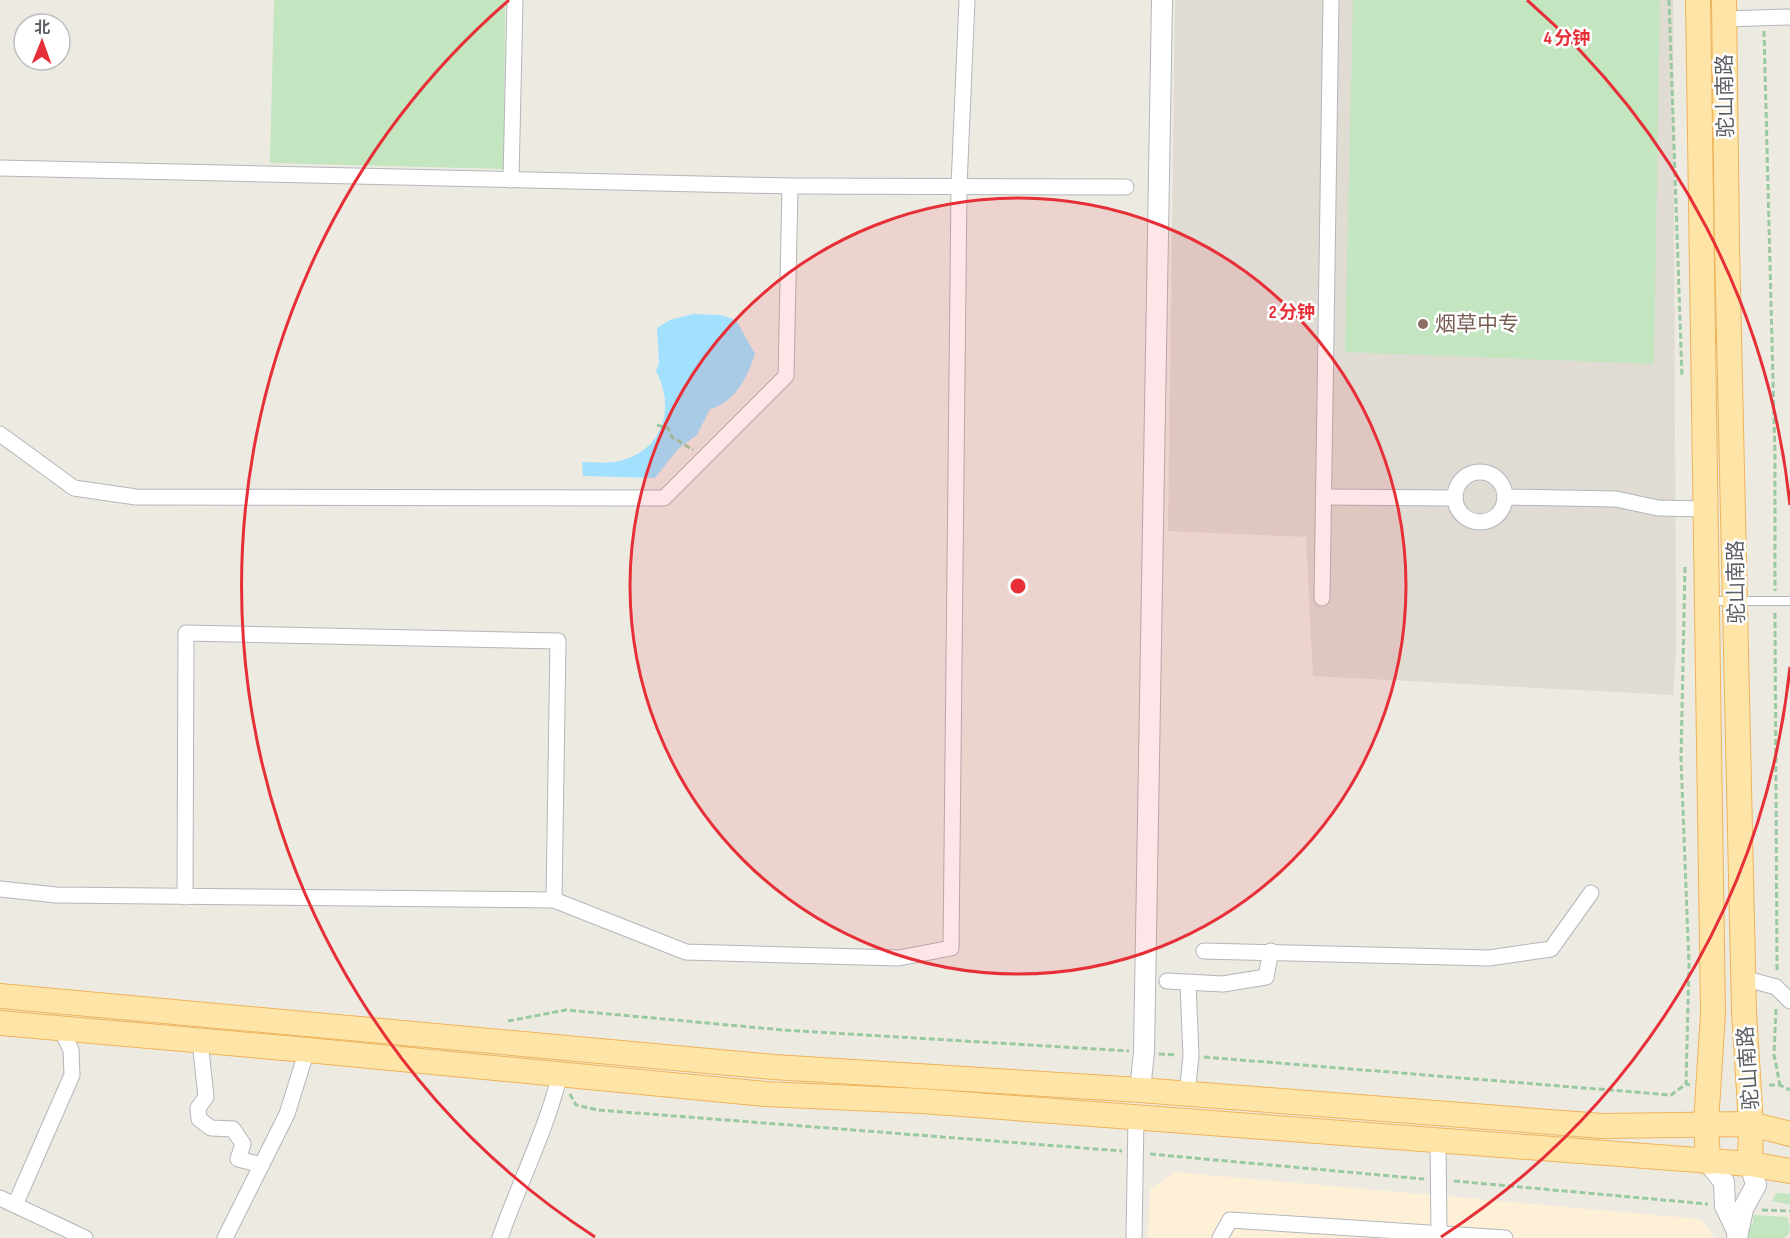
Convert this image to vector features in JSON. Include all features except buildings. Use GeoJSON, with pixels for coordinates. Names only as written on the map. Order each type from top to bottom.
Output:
{"type":"FeatureCollection","features":[{"type":"Feature","properties":{"kind":"main road","name":"驼山南路"},"geometry":{"type":"LineString","coordinates":[[1698,0],[1713,1014],[1706,1123],[1708,1162]]}},
{"type":"Feature","properties":{"kind":"main road","name":"驼山南路"},"geometry":{"type":"LineString","coordinates":[[1724,9],[1743,978],[1751,1124],[1750,1164]]}},
{"type":"Feature","properties":{"kind":"main road"},"geometry":{"type":"LineString","coordinates":[[0,996],[774,1067],[1140,1090],[1602,1126],[1751,1124],[1790,1134]]}},
{"type":"Feature","properties":{"kind":"main road"},"geometry":{"type":"LineString","coordinates":[[0,1023],[765,1094],[922,1101],[1750,1164],[1790,1171]]}},
{"type":"Feature","properties":{"kind":"street"},"geometry":{"type":"LineString","coordinates":[[511,180],[515,0]]}},
{"type":"Feature","properties":{"kind":"street"},"geometry":{"type":"LineString","coordinates":[[0,889],[56,895],[555,900],[686,952],[899,958],[951,948],[959,186],[968,0]]}},
{"type":"Feature","properties":{"kind":"street"},"geometry":{"type":"LineString","coordinates":[[1140,1090],[1144,1052],[1162,0]]}},
{"type":"Feature","properties":{"kind":"street"},"geometry":{"type":"LineString","coordinates":[[1322,598],[1331,0]]}},
{"type":"Feature","properties":{"kind":"street"},"geometry":{"type":"LineString","coordinates":[[1724,9],[1764,18],[1790,17]]}},
{"type":"Feature","properties":{"kind":"street"},"geometry":{"type":"LineString","coordinates":[[0,168],[790,186],[1126,187]]}},
{"type":"Feature","properties":{"kind":"street"},"geometry":{"type":"LineString","coordinates":[[0,434],[74,488],[136,497],[664,498],[786,376],[790,186]]}},
{"type":"Feature","properties":{"kind":"street"},"geometry":{"type":"LineString","coordinates":[[1478,472],[1494,476],[1504,489],[1505,497],[1500,513],[1494,519],[1478,523],[1462,516],[1455,498],[1458,485],[1463,478],[1478,472]]}},
{"type":"Feature","properties":{"kind":"street"},"geometry":{"type":"LineString","coordinates":[[1323,497],[1455,498]]}},
{"type":"Feature","properties":{"kind":"street"},"geometry":{"type":"LineString","coordinates":[[1505,497],[1616,499],[1658,508],[1707,509]]}},
{"type":"Feature","properties":{"kind":"street"},"geometry":{"type":"LineString","coordinates":[[185,897],[186,633],[558,641],[555,900]]}},
{"type":"Feature","properties":{"kind":"street"},"geometry":{"type":"LineString","coordinates":[[1204,951],[1489,958],[1551,949],[1591,893]]}},
{"type":"Feature","properties":{"kind":"street"},"geometry":{"type":"LineString","coordinates":[[1167,981],[1188,984],[1223,984],[1266,977],[1271,951]]}},
{"type":"Feature","properties":{"kind":"street"},"geometry":{"type":"LineString","coordinates":[[1743,978],[1776,987],[1790,1001]]}},
{"type":"Feature","properties":{"kind":"street"},"geometry":{"type":"LineString","coordinates":[[1187,1094],[1191,1056],[1188,984]]}},
{"type":"Feature","properties":{"kind":"street"},"geometry":{"type":"LineString","coordinates":[[15,1205],[72,1076],[71,1050],[61,1029]]}},
{"type":"Feature","properties":{"kind":"street"},"geometry":{"type":"LineString","coordinates":[[200,1041],[206,1097],[198,1108],[199,1119],[211,1128],[233,1129],[243,1144],[238,1159],[262,1165]]}},
{"type":"Feature","properties":{"kind":"street"},"geometry":{"type":"LineString","coordinates":[[225,1238],[287,1114],[307,1050]]}},
{"type":"Feature","properties":{"kind":"street"},"geometry":{"type":"LineString","coordinates":[[500,1238],[552,1108],[560,1074]]}},
{"type":"Feature","properties":{"kind":"street"},"geometry":{"type":"LineString","coordinates":[[1134,1238],[1136,1118]]}},
{"type":"Feature","properties":{"kind":"street"},"geometry":{"type":"LineString","coordinates":[[1438,1141],[1439,1234]]}},
{"type":"Feature","properties":{"kind":"street"},"geometry":{"type":"LineString","coordinates":[[1708,1162],[1724,1182],[1734,1207],[1737,1234]]}},
{"type":"Feature","properties":{"kind":"street"},"geometry":{"type":"LineString","coordinates":[[1734,1207],[1756,1185],[1750,1164]]}},
{"type":"Feature","properties":{"kind":"street"},"geometry":{"type":"LineString","coordinates":[[0,1198],[85,1238]]}},
{"type":"Feature","properties":{"kind":"street"},"geometry":{"type":"LineString","coordinates":[[1220,1238],[1230,1220],[1505,1238]]}},
{"type":"Feature","properties":{"kind":"lane"},"geometry":{"type":"LineString","coordinates":[[1707,601],[1790,601]]}},
{"type":"Feature","properties":{"kind":"path"},"geometry":{"type":"LineString","coordinates":[[1669,0],[1682,382]]}},
{"type":"Feature","properties":{"kind":"path"},"geometry":{"type":"LineString","coordinates":[[1764,18],[1775,457],[1776,987],[1774,1055],[1780,1084],[1790,1090]]}},
{"type":"Feature","properties":{"kind":"path"},"geometry":{"type":"LineString","coordinates":[[657,424],[668,428],[672,437],[705,457]]}},
{"type":"Feature","properties":{"kind":"path"},"geometry":{"type":"LineString","coordinates":[[496,1023],[566,1010],[783,1030],[1144,1052],[1671,1095],[1686,1084],[1689,965],[1681,759],[1685,566]]}},
{"type":"Feature","properties":{"kind":"path"},"geometry":{"type":"LineString","coordinates":[[560,1074],[576,1105],[598,1110],[1084,1146],[1790,1211]]}},
{"type":"Feature","properties":{"kind":"shaded area","name":"烟草中专"},"geometry":{"type":"Polygon","coordinates":[[[1175,0],[1673,0],[1676,650],[1673,695],[1313,676],[1306,537],[1168,531],[1175,0]]]}},
{"type":"Feature","properties":{"kind":"shaded area"},"geometry":{"type":"Polygon","coordinates":[[[1175,1172],[1701,1219],[1715,1238],[1148,1238],[1150,1189],[1175,1172]]]}},
{"type":"Feature","properties":{"kind":"green space"},"geometry":{"type":"Polygon","coordinates":[[[274,0],[505,0],[504,169],[270,163],[274,0]]]}},
{"type":"Feature","properties":{"kind":"green space"},"geometry":{"type":"Polygon","coordinates":[[[1353,0],[1660,0],[1654,364],[1345,352],[1353,0]]]}},
{"type":"Feature","properties":{"kind":"green space"},"geometry":{"type":"Polygon","coordinates":[[[1776,1193],[1790,1194],[1790,1205],[1772,1201],[1776,1193]]]}},
{"type":"Feature","properties":{"kind":"green space"},"geometry":{"type":"Polygon","coordinates":[[[1753,1215],[1788,1217],[1790,1232],[1784,1238],[1744,1238],[1744,1233],[1753,1223],[1753,1215]]]}},
{"type":"Feature","properties":{"kind":"water"},"geometry":{"type":"Polygon","coordinates":[[[693,314],[720,315],[736,320],[755,354],[749,371],[739,388],[727,401],[710,409],[697,435],[678,449],[655,478],[583,476],[582,462],[619,461],[634,456],[655,438],[662,426],[665,413],[662,385],[656,371],[659,364],[657,328],[670,320],[693,314]]]}},
{"type":"Feature","properties":{"kind":"place","name":"烟草中专"},"geometry":{"type":"Point","coordinates":[1423,324]}}]}
